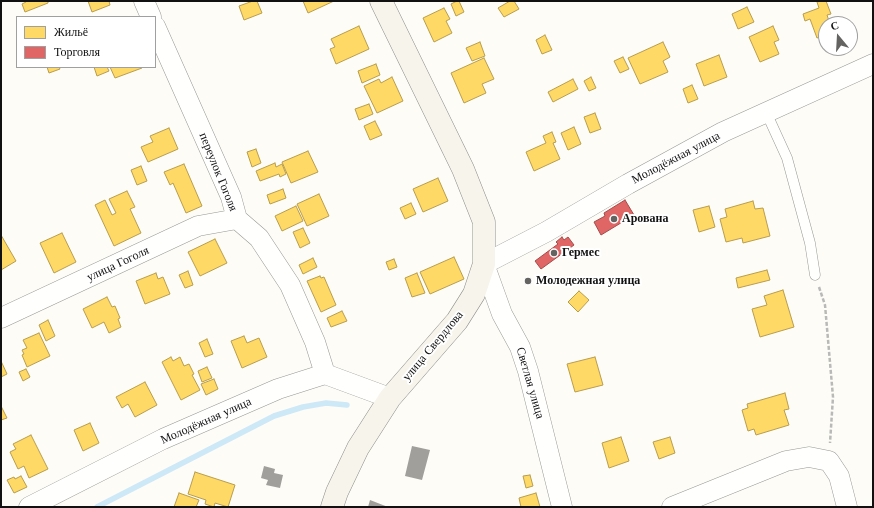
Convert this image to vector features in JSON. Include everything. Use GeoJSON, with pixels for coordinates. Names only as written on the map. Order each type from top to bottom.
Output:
{"type":"FeatureCollection","features":[{"type":"Feature","properties":{"kind":"street"},"geometry":{"type":"LineString","coordinates":[[144,1],[151,16]]}},
{"type":"Feature","properties":{"kind":"street","name":"улица Свердлова"},"geometry":{"type":"LineString","coordinates":[[332,507],[337,492],[358,448],[390,398],[457,321],[474,294],[484,264],[484,222],[463,169],[381,1]]}},
{"type":"Feature","properties":{"kind":"street","name":"переулок Гоголя"},"geometry":{"type":"LineString","coordinates":[[156,28],[231,198],[237,219],[259,238],[290,285],[315,342],[325,374]]}},
{"type":"Feature","properties":{"kind":"street","name":"Молодёжная улица"},"geometry":{"type":"LineString","coordinates":[[484,264],[546,232],[628,184],[709,140],[766,112],[873,64]]}},
{"type":"Feature","properties":{"kind":"street","name":"улица Гоголя"},"geometry":{"type":"LineString","coordinates":[[1,318],[198,226],[237,219]]}},
{"type":"Feature","properties":{"kind":"street","name":"Светлая улица"},"geometry":{"type":"LineString","coordinates":[[484,264],[502,314],[520,347],[528,371],[562,507]]}},
{"type":"Feature","properties":{"kind":"street"},"geometry":{"type":"LineString","coordinates":[[325,374],[390,398]]}},
{"type":"Feature","properties":{"kind":"street","name":"Молодёжная улица"},"geometry":{"type":"LineString","coordinates":[[29,507],[163,440],[278,389],[325,374]]}},
{"type":"Feature","properties":{"kind":"street"},"geometry":{"type":"LineString","coordinates":[[672,507],[786,461],[809,457],[829,462],[839,476],[847,507]]}},
{"type":"Feature","properties":{"kind":"lane"},"geometry":{"type":"LineString","coordinates":[[766,112],[787,158],[810,243],[815,275]]}},
{"type":"Feature","properties":{"kind":"path"},"geometry":{"type":"LineString","coordinates":[[815,275],[825,305],[833,397],[829,462]]}},
{"type":"Feature","properties":{"kind":"building: Жильё"},"geometry":{"type":"Polygon","coordinates":[[[25,1],[48,1],[48,3],[25,12],[22,4],[26,2],[25,1]]]}},
{"type":"Feature","properties":{"kind":"building: Жильё"},"geometry":{"type":"Polygon","coordinates":[[[88,1],[109,1],[110,5],[92,12],[88,1]]]}},
{"type":"Feature","properties":{"kind":"building: Жильё"},"geometry":{"type":"Polygon","coordinates":[[[257,1],[262,13],[244,20],[239,6],[257,1]]]}},
{"type":"Feature","properties":{"kind":"building: Жильё"},"geometry":{"type":"Polygon","coordinates":[[[303,1],[334,1],[308,13],[303,1]]]}},
{"type":"Feature","properties":{"kind":"building: Жильё"},"geometry":{"type":"Polygon","coordinates":[[[459,1],[464,12],[456,16],[451,4],[459,1]]]}},
{"type":"Feature","properties":{"kind":"building: Жильё"},"geometry":{"type":"Polygon","coordinates":[[[510,1],[514,1],[519,9],[504,17],[498,8],[510,1]]]}},
{"type":"Feature","properties":{"kind":"building: Жильё"},"geometry":{"type":"Polygon","coordinates":[[[826,1],[831,14],[827,16],[818,16],[817,38],[810,19],[805,21],[803,14],[819,8],[817,2],[826,1]]]}},
{"type":"Feature","properties":{"kind":"building: Жильё"},"geometry":{"type":"Polygon","coordinates":[[[747,7],[754,22],[738,29],[732,14],[747,7]]]}},
{"type":"Feature","properties":{"kind":"building: Жильё"},"geometry":{"type":"Polygon","coordinates":[[[444,8],[450,19],[446,21],[452,33],[434,42],[423,18],[444,8]]]}},
{"type":"Feature","properties":{"kind":"building: Жильё"},"geometry":{"type":"Polygon","coordinates":[[[359,26],[369,49],[336,64],[330,49],[335,47],[331,39],[359,26]]]}},
{"type":"Feature","properties":{"kind":"building: Жильё"},"geometry":{"type":"Polygon","coordinates":[[[773,26],[779,40],[774,42],[779,54],[760,62],[749,37],[773,26]]]}},
{"type":"Feature","properties":{"kind":"building: Жильё"},"geometry":{"type":"Polygon","coordinates":[[[545,35],[552,50],[542,54],[536,40],[545,35]]]}},
{"type":"Feature","properties":{"kind":"building: Жильё"},"geometry":{"type":"Polygon","coordinates":[[[480,42],[485,56],[472,61],[466,48],[480,42]]]}},
{"type":"Feature","properties":{"kind":"building: Жильё"},"geometry":{"type":"Polygon","coordinates":[[[663,42],[670,57],[663,61],[668,72],[640,84],[628,58],[663,42]]]}},
{"type":"Feature","properties":{"kind":"building: Жильё"},"geometry":{"type":"Polygon","coordinates":[[[719,55],[727,77],[704,86],[696,64],[719,55]]]}},
{"type":"Feature","properties":{"kind":"building: Жильё"},"geometry":{"type":"Polygon","coordinates":[[[623,57],[629,69],[620,73],[614,61],[623,57]]]}},
{"type":"Feature","properties":{"kind":"building: Жильё"},"geometry":{"type":"Polygon","coordinates":[[[484,58],[494,79],[482,84],[486,93],[464,103],[451,73],[484,58]]]}},
{"type":"Feature","properties":{"kind":"building: Жильё"},"geometry":{"type":"Polygon","coordinates":[[[376,64],[380,75],[362,83],[358,71],[376,64]]]}},
{"type":"Feature","properties":{"kind":"building: Жильё"},"geometry":{"type":"Polygon","coordinates":[[[47,68],[60,69],[49,73],[47,68]]]}},
{"type":"Feature","properties":{"kind":"building: Жильё"},"geometry":{"type":"Polygon","coordinates":[[[94,68],[108,68],[109,71],[97,76],[94,68]]]}},
{"type":"Feature","properties":{"kind":"building: Жильё"},"geometry":{"type":"Polygon","coordinates":[[[110,68],[142,68],[115,78],[110,68]]]}},
{"type":"Feature","properties":{"kind":"building: Жильё"},"geometry":{"type":"Polygon","coordinates":[[[392,77],[403,101],[377,113],[364,86],[379,79],[381,83],[392,77]]]}},
{"type":"Feature","properties":{"kind":"building: Жильё"},"geometry":{"type":"Polygon","coordinates":[[[591,77],[596,88],[589,91],[584,81],[591,77]]]}},
{"type":"Feature","properties":{"kind":"building: Жильё"},"geometry":{"type":"Polygon","coordinates":[[[573,79],[578,89],[553,102],[548,92],[573,79]]]}},
{"type":"Feature","properties":{"kind":"building: Жильё"},"geometry":{"type":"Polygon","coordinates":[[[692,85],[698,99],[688,103],[683,89],[692,85]]]}},
{"type":"Feature","properties":{"kind":"building: Жильё"},"geometry":{"type":"Polygon","coordinates":[[[369,104],[373,114],[359,120],[355,109],[369,104]]]}},
{"type":"Feature","properties":{"kind":"building: Жильё"},"geometry":{"type":"Polygon","coordinates":[[[595,113],[601,129],[590,133],[584,117],[595,113]]]}},
{"type":"Feature","properties":{"kind":"building: Жильё"},"geometry":{"type":"Polygon","coordinates":[[[375,121],[382,135],[370,140],[364,126],[375,121]]]}},
{"type":"Feature","properties":{"kind":"building: Жильё"},"geometry":{"type":"Polygon","coordinates":[[[574,127],[581,144],[568,150],[561,133],[574,127]]]}},
{"type":"Feature","properties":{"kind":"building: Жильё"},"geometry":{"type":"Polygon","coordinates":[[[169,128],[178,149],[148,162],[141,147],[153,142],[150,136],[169,128]]]}},
{"type":"Feature","properties":{"kind":"building: Жильё"},"geometry":{"type":"Polygon","coordinates":[[[552,132],[556,142],[553,143],[560,159],[534,171],[526,152],[546,143],[543,136],[552,132]]]}},
{"type":"Feature","properties":{"kind":"building: Жильё"},"geometry":{"type":"Polygon","coordinates":[[[256,149],[261,163],[252,167],[247,152],[256,149]]]}},
{"type":"Feature","properties":{"kind":"building: Жильё"},"geometry":{"type":"Polygon","coordinates":[[[308,151],[318,172],[291,183],[282,162],[308,151]]]}},
{"type":"Feature","properties":{"kind":"building: Жильё"},"geometry":{"type":"Polygon","coordinates":[[[275,163],[276,167],[282,164],[286,174],[280,177],[279,174],[260,181],[256,171],[275,163]]]}},
{"type":"Feature","properties":{"kind":"building: Жильё"},"geometry":{"type":"Polygon","coordinates":[[[184,164],[202,206],[186,213],[173,183],[170,185],[164,172],[184,164]]]}},
{"type":"Feature","properties":{"kind":"building: Жильё"},"geometry":{"type":"Polygon","coordinates":[[[141,166],[147,181],[137,185],[131,170],[141,166]]]}},
{"type":"Feature","properties":{"kind":"building: Жильё"},"geometry":{"type":"Polygon","coordinates":[[[438,178],[448,201],[423,212],[413,189],[438,178]]]}},
{"type":"Feature","properties":{"kind":"building: Жильё"},"geometry":{"type":"Polygon","coordinates":[[[283,189],[286,198],[270,204],[267,195],[283,189]]]}},
{"type":"Feature","properties":{"kind":"building: Жильё"},"geometry":{"type":"Polygon","coordinates":[[[127,191],[135,207],[130,209],[141,233],[114,246],[95,205],[105,200],[112,215],[116,213],[109,199],[127,191]]]}},
{"type":"Feature","properties":{"kind":"building: Жильё"},"geometry":{"type":"Polygon","coordinates":[[[319,194],[329,216],[307,226],[297,204],[319,194]]]}},
{"type":"Feature","properties":{"kind":"building: Жильё"},"geometry":{"type":"Polygon","coordinates":[[[753,201],[755,209],[763,208],[770,236],[743,243],[742,238],[726,242],[720,219],[727,217],[725,209],[753,201]]]}},
{"type":"Feature","properties":{"kind":"building: Жильё"},"geometry":{"type":"Polygon","coordinates":[[[411,203],[416,214],[405,219],[400,208],[411,203]]]}},
{"type":"Feature","properties":{"kind":"building: Жильё"},"geometry":{"type":"Polygon","coordinates":[[[296,206],[303,221],[282,231],[275,216],[296,206]]]}},
{"type":"Feature","properties":{"kind":"building: Жильё"},"geometry":{"type":"Polygon","coordinates":[[[709,206],[715,227],[699,232],[693,210],[709,206]]]}},
{"type":"Feature","properties":{"kind":"building: Жильё"},"geometry":{"type":"Polygon","coordinates":[[[303,228],[310,243],[300,248],[293,232],[303,228]]]}},
{"type":"Feature","properties":{"kind":"building: Жильё"},"geometry":{"type":"Polygon","coordinates":[[[62,233],[76,262],[54,273],[40,243],[62,233]]]}},
{"type":"Feature","properties":{"kind":"building: Жильё"},"geometry":{"type":"Polygon","coordinates":[[[1,235],[16,261],[1,270],[1,235]]]}},
{"type":"Feature","properties":{"kind":"building: Жильё"},"geometry":{"type":"Polygon","coordinates":[[[215,239],[227,263],[200,276],[188,252],[215,239]]]}},
{"type":"Feature","properties":{"kind":"building: Жильё"},"geometry":{"type":"Polygon","coordinates":[[[454,257],[464,279],[430,294],[420,272],[454,257]]]}},
{"type":"Feature","properties":{"kind":"building: Жильё"},"geometry":{"type":"Polygon","coordinates":[[[313,258],[317,267],[303,274],[299,265],[313,258]]]}},
{"type":"Feature","properties":{"kind":"building: Жильё"},"geometry":{"type":"Polygon","coordinates":[[[394,259],[397,267],[389,270],[386,262],[394,259]]]}},
{"type":"Feature","properties":{"kind":"building: Жильё"},"geometry":{"type":"Polygon","coordinates":[[[767,270],[770,280],[738,288],[736,278],[767,270]]]}},
{"type":"Feature","properties":{"kind":"building: Жильё"},"geometry":{"type":"Polygon","coordinates":[[[188,271],[193,285],[185,288],[179,275],[188,271]]]}},
{"type":"Feature","properties":{"kind":"building: Жильё"},"geometry":{"type":"Polygon","coordinates":[[[156,273],[158,279],[163,277],[170,294],[145,304],[136,281],[156,273]]]}},
{"type":"Feature","properties":{"kind":"building: Жильё"},"geometry":{"type":"Polygon","coordinates":[[[417,273],[425,293],[412,297],[405,278],[417,273]]]}},
{"type":"Feature","properties":{"kind":"building: Жильё"},"geometry":{"type":"Polygon","coordinates":[[[320,276],[321,278],[324,277],[336,305],[321,312],[307,281],[320,276]]]}},
{"type":"Feature","properties":{"kind":"building: Жильё"},"geometry":{"type":"Polygon","coordinates":[[[783,290],[794,327],[760,337],[752,309],[767,305],[764,296],[783,290]]]}},
{"type":"Feature","properties":{"kind":"building: Жильё"},"geometry":{"type":"Polygon","coordinates":[[[579,291],[589,300],[578,312],[568,302],[579,291]]]}},
{"type":"Feature","properties":{"kind":"building: Жильё"},"geometry":{"type":"Polygon","coordinates":[[[107,297],[112,307],[115,306],[120,318],[118,319],[121,327],[109,333],[104,322],[92,328],[83,309],[107,297]]]}},
{"type":"Feature","properties":{"kind":"building: Жильё"},"geometry":{"type":"Polygon","coordinates":[[[342,311],[347,321],[331,327],[327,318],[342,311]]]}},
{"type":"Feature","properties":{"kind":"building: Жильё"},"geometry":{"type":"Polygon","coordinates":[[[48,320],[55,336],[46,341],[39,325],[48,320]]]}},
{"type":"Feature","properties":{"kind":"building: Жильё"},"geometry":{"type":"Polygon","coordinates":[[[39,333],[50,356],[27,367],[22,355],[24,354],[22,350],[27,348],[23,340],[39,333]]]}},
{"type":"Feature","properties":{"kind":"building: Жильё"},"geometry":{"type":"Polygon","coordinates":[[[244,336],[247,343],[259,338],[267,357],[242,368],[231,341],[244,336]]]}},
{"type":"Feature","properties":{"kind":"building: Жильё"},"geometry":{"type":"Polygon","coordinates":[[[207,339],[213,354],[205,357],[199,343],[207,339]]]}},
{"type":"Feature","properties":{"kind":"building: Жильё"},"geometry":{"type":"Polygon","coordinates":[[[171,357],[173,361],[180,357],[184,366],[189,364],[194,374],[192,375],[200,390],[181,400],[162,362],[171,357]]]}},
{"type":"Feature","properties":{"kind":"building: Жильё"},"geometry":{"type":"Polygon","coordinates":[[[595,357],[603,385],[575,392],[567,364],[595,357]]]}},
{"type":"Feature","properties":{"kind":"building: Жильё"},"geometry":{"type":"Polygon","coordinates":[[[1,361],[7,374],[1,377],[1,361]]]}},
{"type":"Feature","properties":{"kind":"building: Жильё"},"geometry":{"type":"Polygon","coordinates":[[[207,367],[212,378],[202,382],[198,371],[207,367]]]}},
{"type":"Feature","properties":{"kind":"building: Жильё"},"geometry":{"type":"Polygon","coordinates":[[[26,369],[30,377],[23,381],[19,372],[26,369]]]}},
{"type":"Feature","properties":{"kind":"building: Жильё"},"geometry":{"type":"Polygon","coordinates":[[[214,379],[218,389],[206,395],[201,384],[214,379]]]}},
{"type":"Feature","properties":{"kind":"building: Жильё"},"geometry":{"type":"Polygon","coordinates":[[[145,382],[157,405],[135,417],[128,404],[122,408],[116,397],[145,382]]]}},
{"type":"Feature","properties":{"kind":"building: Жильё"},"geometry":{"type":"Polygon","coordinates":[[[785,393],[789,409],[784,410],[789,425],[756,435],[754,429],[748,431],[742,410],[748,408],[747,404],[785,393]]]}},
{"type":"Feature","properties":{"kind":"building: Жильё"},"geometry":{"type":"Polygon","coordinates":[[[1,406],[7,418],[1,420],[1,406]]]}},
{"type":"Feature","properties":{"kind":"building: Жильё"},"geometry":{"type":"Polygon","coordinates":[[[90,423],[99,443],[83,451],[74,430],[90,423]]]}},
{"type":"Feature","properties":{"kind":"building: Жильё"},"geometry":{"type":"Polygon","coordinates":[[[31,435],[48,469],[29,478],[24,466],[18,469],[10,452],[16,449],[13,444],[31,435]]]}},
{"type":"Feature","properties":{"kind":"building: Жильё"},"geometry":{"type":"Polygon","coordinates":[[[621,437],[629,461],[609,468],[602,443],[621,437]]]}},
{"type":"Feature","properties":{"kind":"building: Жильё"},"geometry":{"type":"Polygon","coordinates":[[[670,437],[675,453],[659,459],[653,442],[670,437]]]}},
{"type":"Feature","properties":{"kind":"building: Жильё"},"geometry":{"type":"Polygon","coordinates":[[[195,472],[235,485],[228,507],[215,503],[214,507],[205,504],[206,500],[188,494],[195,472]]]}},
{"type":"Feature","properties":{"kind":"building: Жильё"},"geometry":{"type":"Polygon","coordinates":[[[530,475],[533,486],[526,488],[523,476],[530,475]]]}},
{"type":"Feature","properties":{"kind":"building: Жильё"},"geometry":{"type":"Polygon","coordinates":[[[21,476],[27,487],[14,493],[7,480],[14,477],[15,479],[21,476]]]}},
{"type":"Feature","properties":{"kind":"building: Жильё"},"geometry":{"type":"Polygon","coordinates":[[[179,493],[199,500],[196,507],[174,507],[179,493]]]}},
{"type":"Feature","properties":{"kind":"building: Жильё"},"geometry":{"type":"Polygon","coordinates":[[[536,493],[540,507],[521,507],[519,498],[536,493]]]}},
{"type":"Feature","properties":{"kind":"building: Торговля","name":"Арована"},"geometry":{"type":"Polygon","coordinates":[[[625,200],[634,215],[601,235],[594,222],[605,216],[604,213],[625,200]]]}},
{"type":"Feature","properties":{"kind":"building: Торговля","name":"Гермес"},"geometry":{"type":"Polygon","coordinates":[[[562,237],[564,240],[568,237],[574,245],[541,269],[535,261],[558,244],[556,242],[562,237]]]}},
{"type":"Feature","properties":{"kind":"building: Прочее"},"geometry":{"type":"Polygon","coordinates":[[[412,446],[430,450],[422,480],[405,476],[412,446]]]}},
{"type":"Feature","properties":{"kind":"building: Прочее"},"geometry":{"type":"Polygon","coordinates":[[[264,466],[275,469],[274,473],[283,475],[280,488],[266,485],[268,480],[261,478],[264,466]]]}},
{"type":"Feature","properties":{"kind":"building: Прочее"},"geometry":{"type":"Polygon","coordinates":[[[370,500],[388,507],[368,507],[370,500]]]}},
{"type":"Feature","properties":{"kind":"waterway"},"geometry":{"type":"LineString","coordinates":[[97,507],[274,416],[303,407],[326,403],[347,405]]}},
{"type":"Feature","properties":{"kind":"place","name":"Арована"},"geometry":{"type":"Point","coordinates":[614,219]}},
{"type":"Feature","properties":{"kind":"place","name":"Гермес"},"geometry":{"type":"Point","coordinates":[554,253]}},
{"type":"Feature","properties":{"kind":"place","name":"Молодежная улица"},"geometry":{"type":"Point","coordinates":[528,281]}}]}
